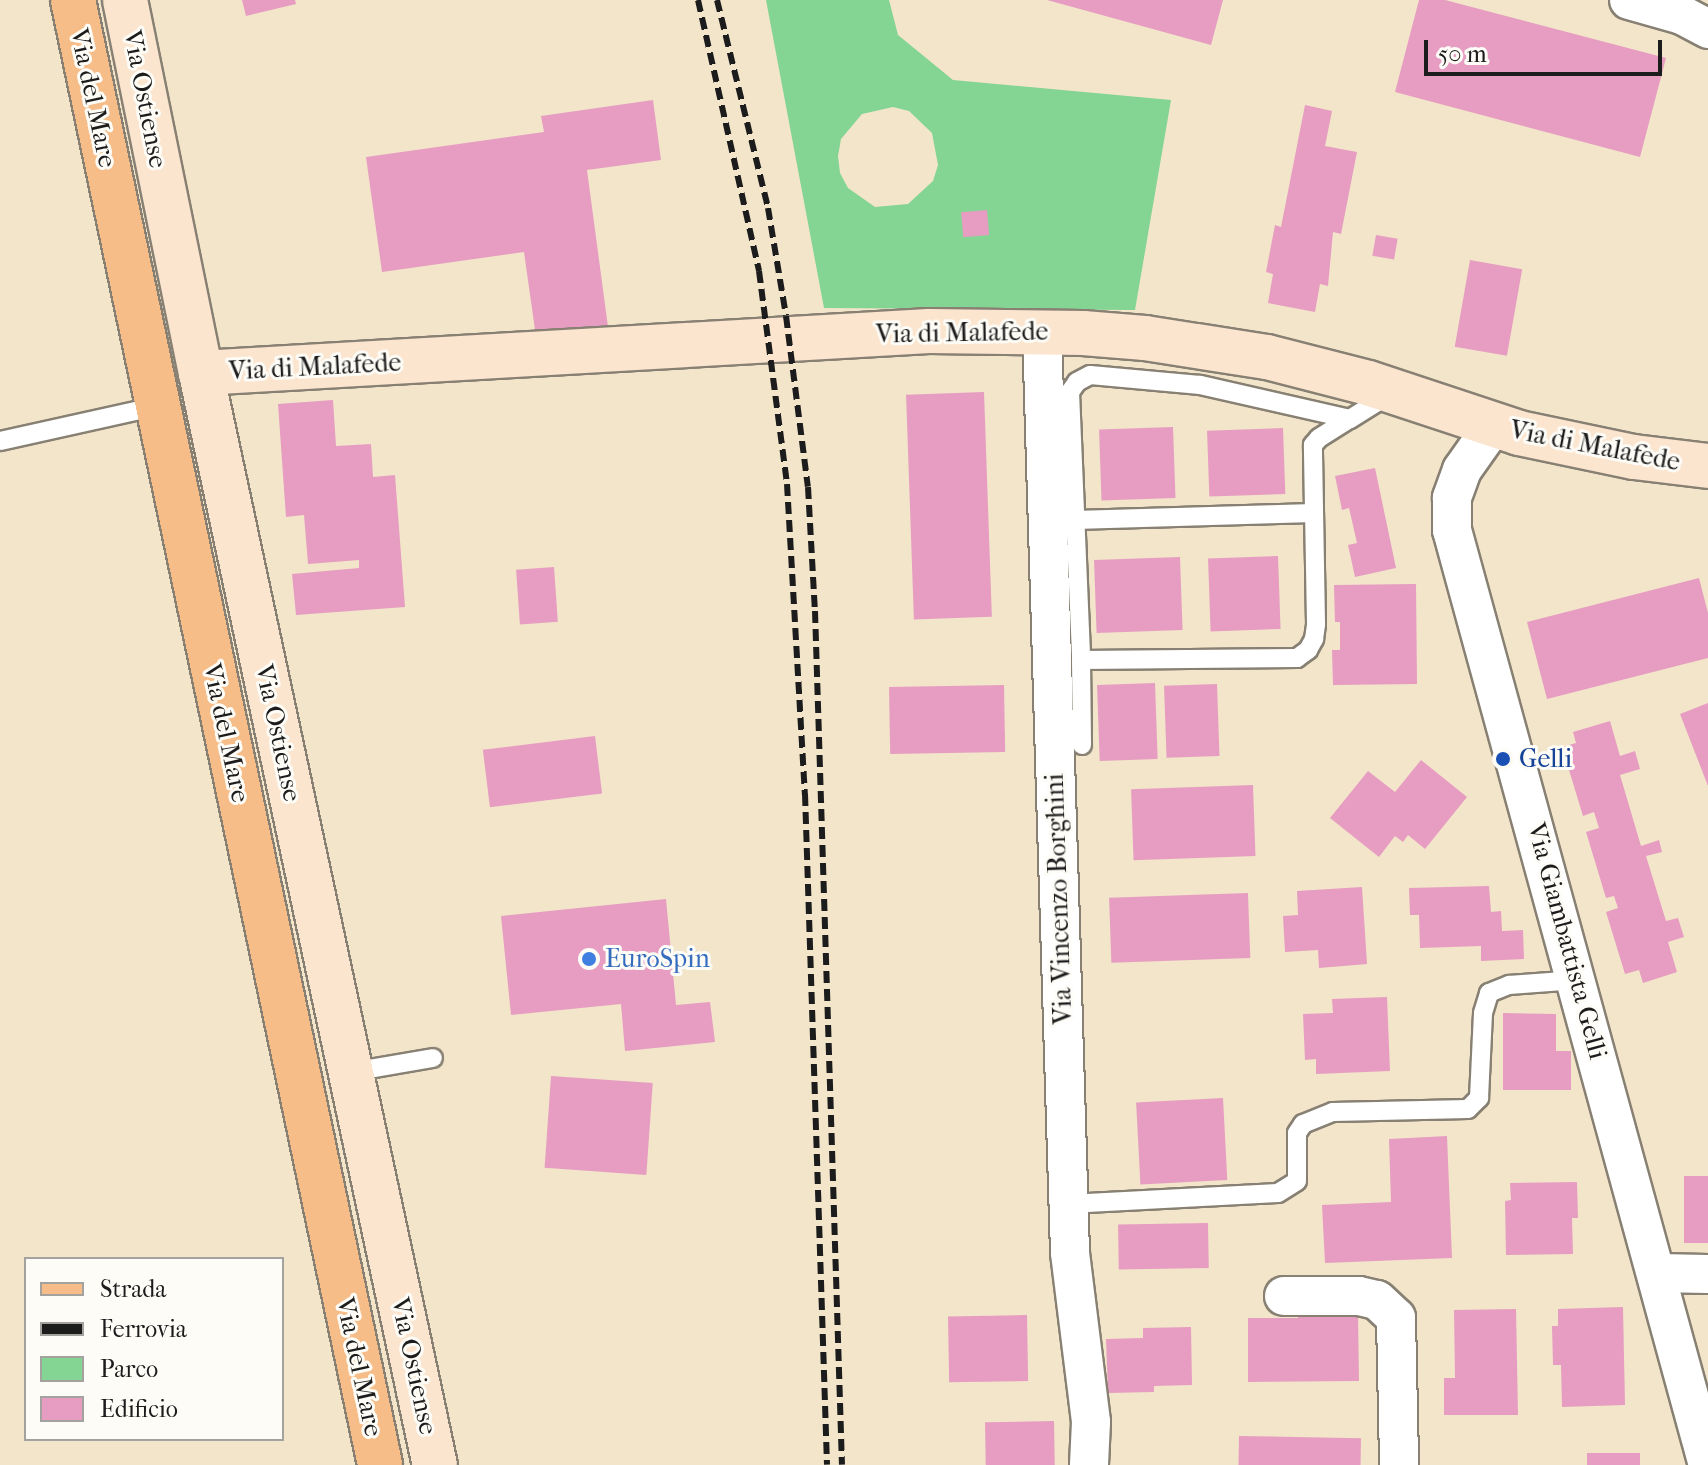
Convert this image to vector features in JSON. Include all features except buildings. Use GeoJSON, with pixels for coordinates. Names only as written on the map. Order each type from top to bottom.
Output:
{"type":"FeatureCollection","features":[{"type":"Feature","properties":{"kind":"main road","name":"Via del Mare"},"geometry":{"type":"LineString","coordinates":[[73,0],[380,1465]]}},
{"type":"Feature","properties":{"kind":"street","name":"Via Ostiense"},"geometry":{"type":"LineString","coordinates":[[125,0],[201,373],[435,1465]]}},
{"type":"Feature","properties":{"kind":"street"},"geometry":{"type":"LineString","coordinates":[[1629,0],[1682,15],[1708,29]]}},
{"type":"Feature","properties":{"kind":"street","name":"Via di Malafede"},"geometry":{"type":"LineString","coordinates":[[201,373],[888,333],[1042,331],[1145,338],[1231,350],[1327,371],[1493,426],[1634,457],[1708,466]]}},
{"type":"Feature","properties":{"kind":"street","name":"Via Vincenzo Borghini"},"geometry":{"type":"LineString","coordinates":[[1042,331],[1070,1253],[1091,1422],[1089,1465]]}},
{"type":"Feature","properties":{"kind":"street","name":"Via Giambattista Gelli"},"geometry":{"type":"LineString","coordinates":[[1493,426],[1462,470],[1452,498],[1452,530],[1708,1465]]}},
{"type":"Feature","properties":{"kind":"street"},"geometry":{"type":"LineString","coordinates":[[1657,1273],[1708,1274]]}},
{"type":"Feature","properties":{"kind":"street"},"geometry":{"type":"LineString","coordinates":[[1284,1296],[1359,1296],[1377,1300],[1396,1318],[1399,1465]]}},
{"type":"Feature","properties":{"kind":"lane"},"geometry":{"type":"LineString","coordinates":[[1082,745],[1070,392],[1077,382],[1090,375],[1200,385],[1350,419]]}},
{"type":"Feature","properties":{"kind":"lane"},"geometry":{"type":"LineString","coordinates":[[1081,660],[1297,658],[1314,639],[1313,445],[1394,392]]}},
{"type":"Feature","properties":{"kind":"lane"},"geometry":{"type":"LineString","coordinates":[[0,441],[158,406]]}},
{"type":"Feature","properties":{"kind":"lane"},"geometry":{"type":"LineString","coordinates":[[1075,520],[1313,513]]}},
{"type":"Feature","properties":{"kind":"lane"},"geometry":{"type":"LineString","coordinates":[[1068,1204],[1278,1193],[1297,1181],[1297,1133],[1303,1124],[1333,1112],[1468,1109],[1479,1098],[1483,1013],[1489,993],[1509,985],[1577,980]]}},
{"type":"Feature","properties":{"kind":"lane"},"geometry":{"type":"LineString","coordinates":[[351,1072],[433,1058]]}},
{"type":"Feature","properties":{"kind":"green space"},"geometry":{"type":"Polygon","coordinates":[[[766,0],[889,0],[898,35],[953,80],[1171,100],[1135,310],[824,308],[766,0]],[[893,107],[862,114],[841,139],[838,156],[840,173],[848,188],[875,207],[908,204],[933,181],[938,165],[932,133],[909,111],[893,107]]]}},
{"type":"Feature","properties":{"kind":"railway"},"geometry":{"type":"LineString","coordinates":[[698,0],[759,271],[787,484],[805,794],[827,1465]]}},
{"type":"Feature","properties":{"kind":"railway"},"geometry":{"type":"LineString","coordinates":[[717,0],[768,208],[786,316],[808,487],[815,611],[842,1465]]}},
{"type":"Feature","properties":{"kind":"place","name":"Gelli"},"geometry":{"type":"Point","coordinates":[1503,759]}},
{"type":"Feature","properties":{"kind":"place","name":"EuroSpin"},"geometry":{"type":"Point","coordinates":[589,959]}}]}
